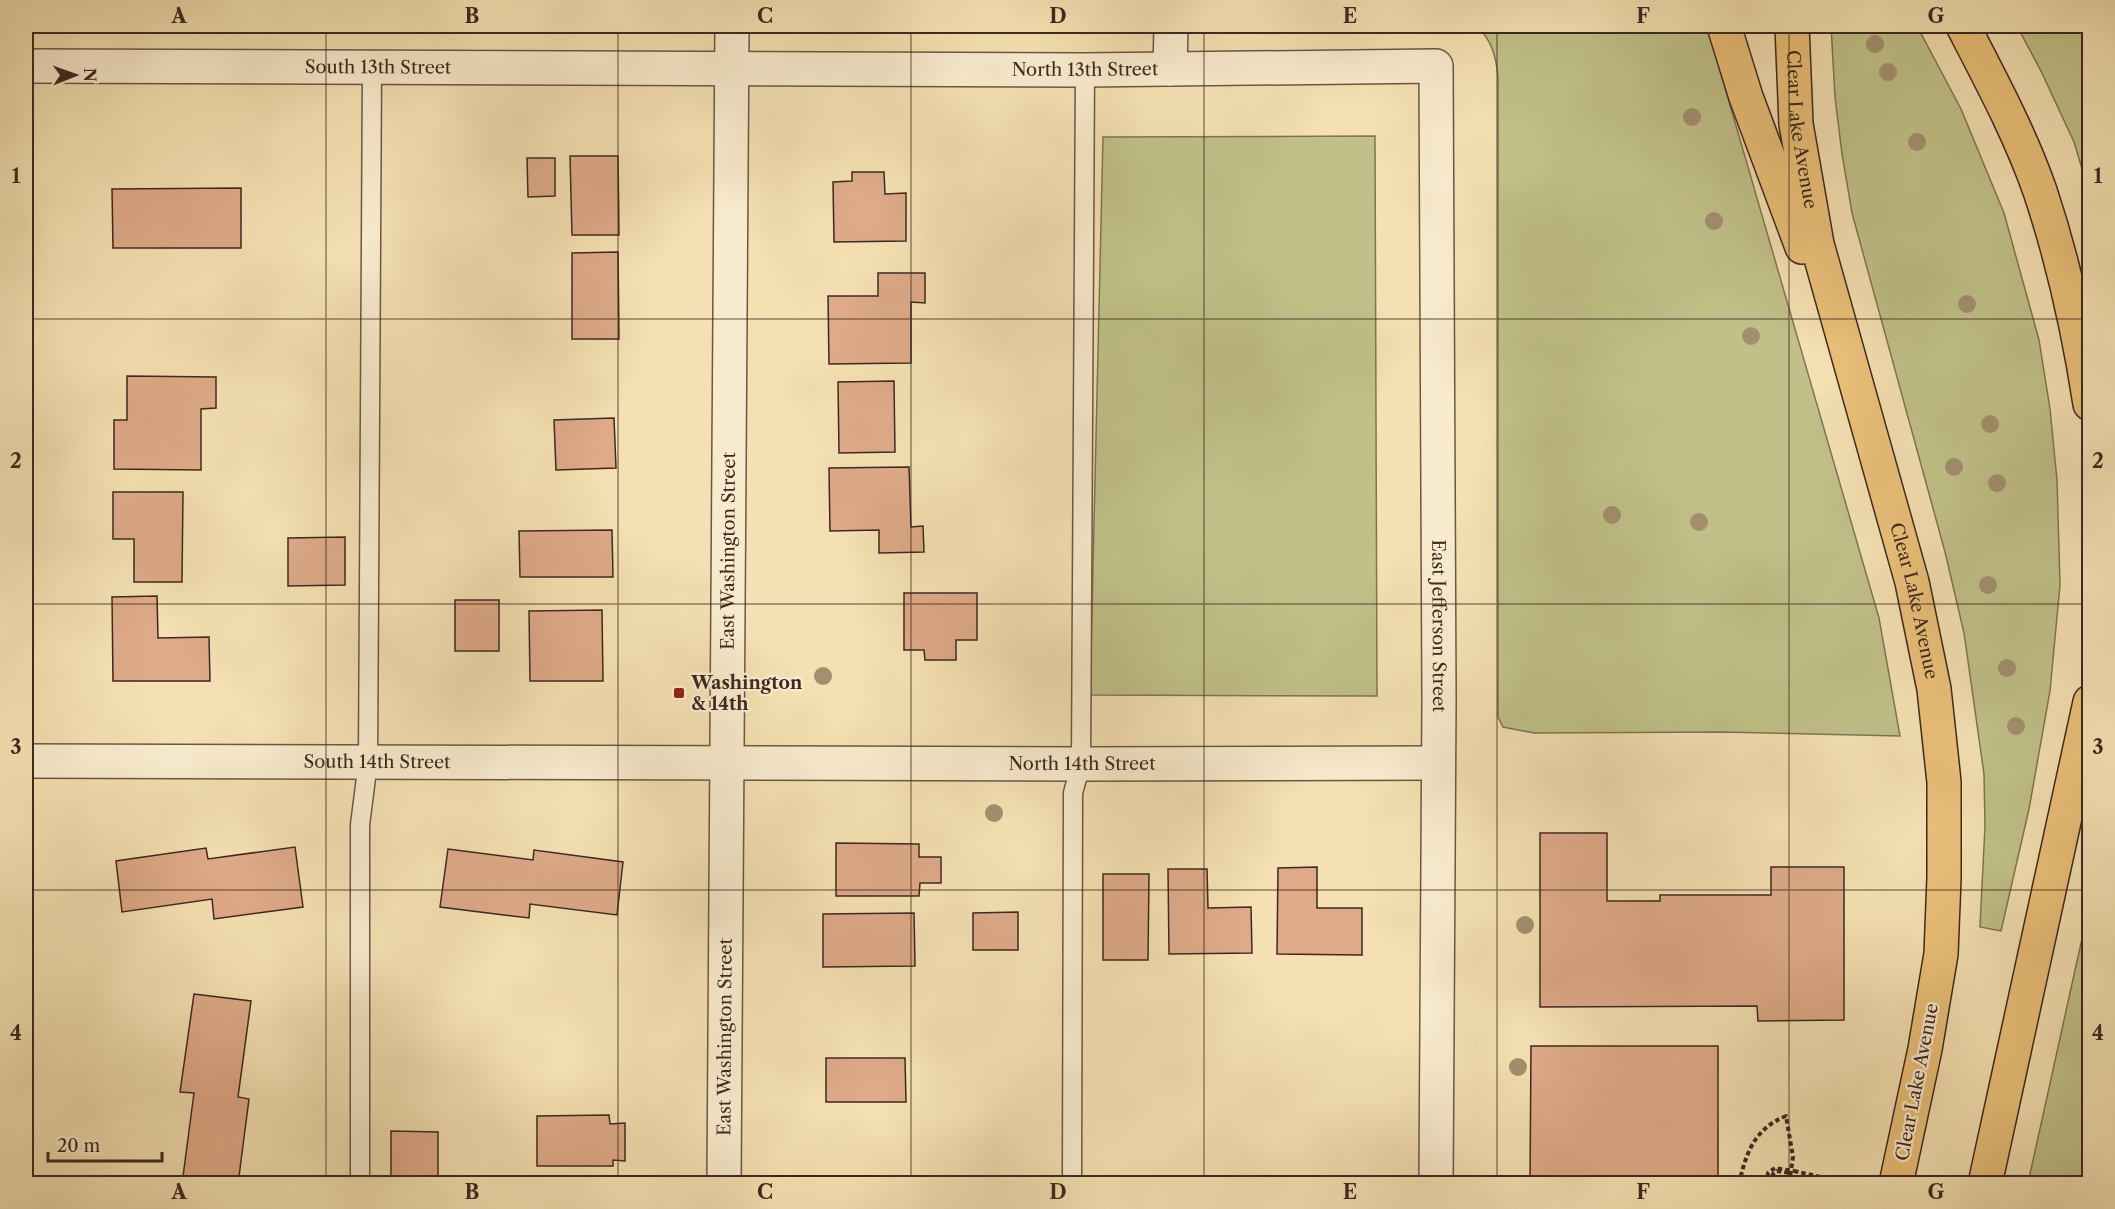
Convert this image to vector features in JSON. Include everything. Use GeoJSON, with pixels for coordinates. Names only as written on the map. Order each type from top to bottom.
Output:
{"type":"FeatureCollection","features":[{"type":"Feature","properties":{"kind":"main road"},"geometry":{"type":"LineString","coordinates":[[1724,26],[1746,97],[1863,409]]}},
{"type":"Feature","properties":{"kind":"main road","name":"Clear Lake Avenue"},"geometry":{"type":"LineString","coordinates":[[1792,26],[1796,124],[1817,244],[1912,582],[1934,689],[1944,782],[1941,954],[1925,1049],[1896,1184]]}},
{"type":"Feature","properties":{"kind":"main road"},"geometry":{"type":"LineString","coordinates":[[1963,26],[2007,112],[2040,190],[2067,284],[2090,404]]}},
{"type":"Feature","properties":{"kind":"main road"},"geometry":{"type":"LineString","coordinates":[[1984,1184],[2090,702]]}},
{"type":"Feature","properties":{"kind":"street","name":"East Washington Street"},"geometry":{"type":"LineString","coordinates":[[724,1184],[732,26]]}},
{"type":"Feature","properties":{"kind":"street"},"geometry":{"type":"LineString","coordinates":[[1170,69],[1171,26]]}},
{"type":"Feature","properties":{"kind":"street","name":"South 13th Street"},"geometry":{"type":"LineString","coordinates":[[26,66],[732,69]]}},
{"type":"Feature","properties":{"kind":"street","name":"North 13th Street"},"geometry":{"type":"LineString","coordinates":[[732,69],[1085,70],[1436,66]]}},
{"type":"Feature","properties":{"kind":"street","name":"East Jefferson Street"},"geometry":{"type":"LineString","coordinates":[[1436,66],[1439,664],[1436,1184]]}},
{"type":"Feature","properties":{"kind":"street","name":"South 14th Street"},"geometry":{"type":"LineString","coordinates":[[26,761],[727,762]]}},
{"type":"Feature","properties":{"kind":"street","name":"North 14th Street"},"geometry":{"type":"LineString","coordinates":[[727,762],[1438,763]]}},
{"type":"Feature","properties":{"kind":"lane"},"geometry":{"type":"LineString","coordinates":[[360,1184],[360,825],[368,762],[372,68]]}},
{"type":"Feature","properties":{"kind":"lane"},"geometry":{"type":"LineString","coordinates":[[1072,1184],[1072,793],[1081,764],[1085,70]]}},
{"type":"Feature","properties":{"kind":"path"},"geometry":{"type":"LineString","coordinates":[[1738,1184],[1751,1144],[1773,1121],[1786,1116],[1793,1157],[1789,1184]]}},
{"type":"Feature","properties":{"kind":"path"},"geometry":{"type":"LineString","coordinates":[[1769,1184],[1768,1173],[1775,1168],[1830,1179],[1834,1184]]}},
{"type":"Feature","properties":{"kind":"green space"},"geometry":{"type":"Polygon","coordinates":[[[1477,26],[1707,26],[1879,618],[1900,736],[1720,732],[1534,733],[1503,727],[1498,717],[1498,77],[1492,49],[1477,26]]]}},
{"type":"Feature","properties":{"kind":"green space"},"geometry":{"type":"Polygon","coordinates":[[[1831,26],[1917,26],[1961,109],[2004,213],[2039,340],[2050,409],[2057,480],[2060,585],[2050,691],[2029,809],[2001,931],[1980,927],[1985,826],[1984,774],[1964,633],[1945,552],[1852,213],[1835,97],[1831,26]]]}},
{"type":"Feature","properties":{"kind":"green space"},"geometry":{"type":"Polygon","coordinates":[[[2017,26],[2089,26],[2089,192],[2074,142],[2017,26]]]}},
{"type":"Feature","properties":{"kind":"green space"},"geometry":{"type":"Polygon","coordinates":[[[1375,136],[1377,696],[1090,695],[1103,137],[1375,136]]]}},
{"type":"Feature","properties":{"kind":"green space"},"geometry":{"type":"Polygon","coordinates":[[[2089,907],[2089,1183],[2028,1183],[2089,907]]]}},
{"type":"Feature","properties":{"kind":"building"},"geometry":{"type":"Polygon","coordinates":[[[570,156],[618,156],[619,235],[572,235],[570,156]]]}},
{"type":"Feature","properties":{"kind":"building"},"geometry":{"type":"Polygon","coordinates":[[[527,158],[555,158],[555,196],[528,197],[527,158]]]}},
{"type":"Feature","properties":{"kind":"building"},"geometry":{"type":"Polygon","coordinates":[[[852,172],[884,172],[885,194],[906,193],[906,241],[834,242],[833,182],[852,181],[852,172]]]}},
{"type":"Feature","properties":{"kind":"building"},"geometry":{"type":"Polygon","coordinates":[[[241,188],[241,248],[113,248],[112,189],[241,188]]]}},
{"type":"Feature","properties":{"kind":"building"},"geometry":{"type":"Polygon","coordinates":[[[618,252],[619,339],[572,339],[572,253],[618,252]]]}},
{"type":"Feature","properties":{"kind":"building"},"geometry":{"type":"Polygon","coordinates":[[[878,273],[925,273],[925,303],[911,302],[911,363],[829,364],[828,296],[878,296],[878,273]]]}},
{"type":"Feature","properties":{"kind":"building"},"geometry":{"type":"Polygon","coordinates":[[[127,376],[216,377],[216,408],[201,409],[201,470],[114,469],[114,420],[127,420],[127,376]]]}},
{"type":"Feature","properties":{"kind":"building"},"geometry":{"type":"Polygon","coordinates":[[[894,381],[895,452],[839,453],[838,382],[894,381]]]}},
{"type":"Feature","properties":{"kind":"building"},"geometry":{"type":"Polygon","coordinates":[[[614,418],[616,468],[556,470],[554,420],[614,418]]]}},
{"type":"Feature","properties":{"kind":"building"},"geometry":{"type":"Polygon","coordinates":[[[909,467],[911,527],[923,526],[924,552],[879,553],[879,530],[830,531],[829,468],[909,467]]]}},
{"type":"Feature","properties":{"kind":"building"},"geometry":{"type":"Polygon","coordinates":[[[113,492],[183,492],[182,582],[134,582],[134,539],[113,539],[113,492]]]}},
{"type":"Feature","properties":{"kind":"building"},"geometry":{"type":"Polygon","coordinates":[[[612,530],[613,577],[520,577],[519,531],[612,530]]]}},
{"type":"Feature","properties":{"kind":"building"},"geometry":{"type":"Polygon","coordinates":[[[345,537],[345,585],[288,586],[288,538],[345,537]]]}},
{"type":"Feature","properties":{"kind":"building"},"geometry":{"type":"Polygon","coordinates":[[[904,593],[977,593],[977,640],[956,640],[956,660],[925,660],[924,650],[904,650],[904,593]]]}},
{"type":"Feature","properties":{"kind":"building"},"geometry":{"type":"Polygon","coordinates":[[[157,596],[158,638],[209,637],[210,681],[113,681],[112,597],[157,596]]]}},
{"type":"Feature","properties":{"kind":"building"},"geometry":{"type":"Polygon","coordinates":[[[455,600],[499,600],[499,651],[455,651],[455,600]]]}},
{"type":"Feature","properties":{"kind":"building"},"geometry":{"type":"Polygon","coordinates":[[[602,610],[603,681],[530,681],[529,611],[602,610]]]}},
{"type":"Feature","properties":{"kind":"building"},"geometry":{"type":"Polygon","coordinates":[[[1540,833],[1607,833],[1607,901],[1660,901],[1660,895],[1771,895],[1771,867],[1844,867],[1844,1020],[1758,1021],[1757,1006],[1540,1007],[1540,833]]]}},
{"type":"Feature","properties":{"kind":"building"},"geometry":{"type":"Polygon","coordinates":[[[836,843],[919,844],[919,857],[941,857],[941,883],[920,883],[919,896],[836,896],[836,843]]]}},
{"type":"Feature","properties":{"kind":"building"},"geometry":{"type":"Polygon","coordinates":[[[295,847],[303,907],[214,919],[212,899],[122,912],[116,861],[206,848],[208,859],[295,847]]]}},
{"type":"Feature","properties":{"kind":"building"},"geometry":{"type":"Polygon","coordinates":[[[448,849],[533,860],[534,850],[623,862],[617,915],[530,904],[529,918],[440,907],[448,849]]]}},
{"type":"Feature","properties":{"kind":"building"},"geometry":{"type":"Polygon","coordinates":[[[1317,867],[1317,908],[1362,908],[1362,955],[1277,954],[1278,868],[1317,867]]]}},
{"type":"Feature","properties":{"kind":"building"},"geometry":{"type":"Polygon","coordinates":[[[1168,869],[1207,869],[1208,908],[1251,907],[1252,953],[1169,954],[1168,869]]]}},
{"type":"Feature","properties":{"kind":"building"},"geometry":{"type":"Polygon","coordinates":[[[1103,874],[1149,874],[1148,960],[1103,960],[1103,874]]]}},
{"type":"Feature","properties":{"kind":"building"},"geometry":{"type":"Polygon","coordinates":[[[1018,912],[1018,950],[973,950],[973,913],[1018,912]]]}},
{"type":"Feature","properties":{"kind":"building"},"geometry":{"type":"Polygon","coordinates":[[[914,913],[915,966],[823,967],[823,914],[914,913]]]}},
{"type":"Feature","properties":{"kind":"building"},"geometry":{"type":"Polygon","coordinates":[[[194,994],[251,1001],[238,1097],[249,1099],[238,1184],[182,1184],[194,1093],[180,1092],[194,994]]]}},
{"type":"Feature","properties":{"kind":"building"},"geometry":{"type":"Polygon","coordinates":[[[1531,1046],[1718,1046],[1718,1183],[1575,1184],[1575,1181],[1530,1181],[1531,1046]]]}},
{"type":"Feature","properties":{"kind":"building"},"geometry":{"type":"Polygon","coordinates":[[[826,1058],[905,1058],[906,1102],[826,1102],[826,1058]]]}},
{"type":"Feature","properties":{"kind":"building"},"geometry":{"type":"Polygon","coordinates":[[[609,1115],[610,1124],[625,1123],[625,1161],[613,1160],[613,1166],[537,1166],[537,1116],[609,1115]]]}},
{"type":"Feature","properties":{"kind":"building"},"geometry":{"type":"Polygon","coordinates":[[[391,1131],[438,1132],[438,1176],[391,1176],[391,1131]]]}},
{"type":"Feature","properties":{"kind":"place","name":"Washington & 14th"},"geometry":{"type":"Point","coordinates":[679,693]}}]}
